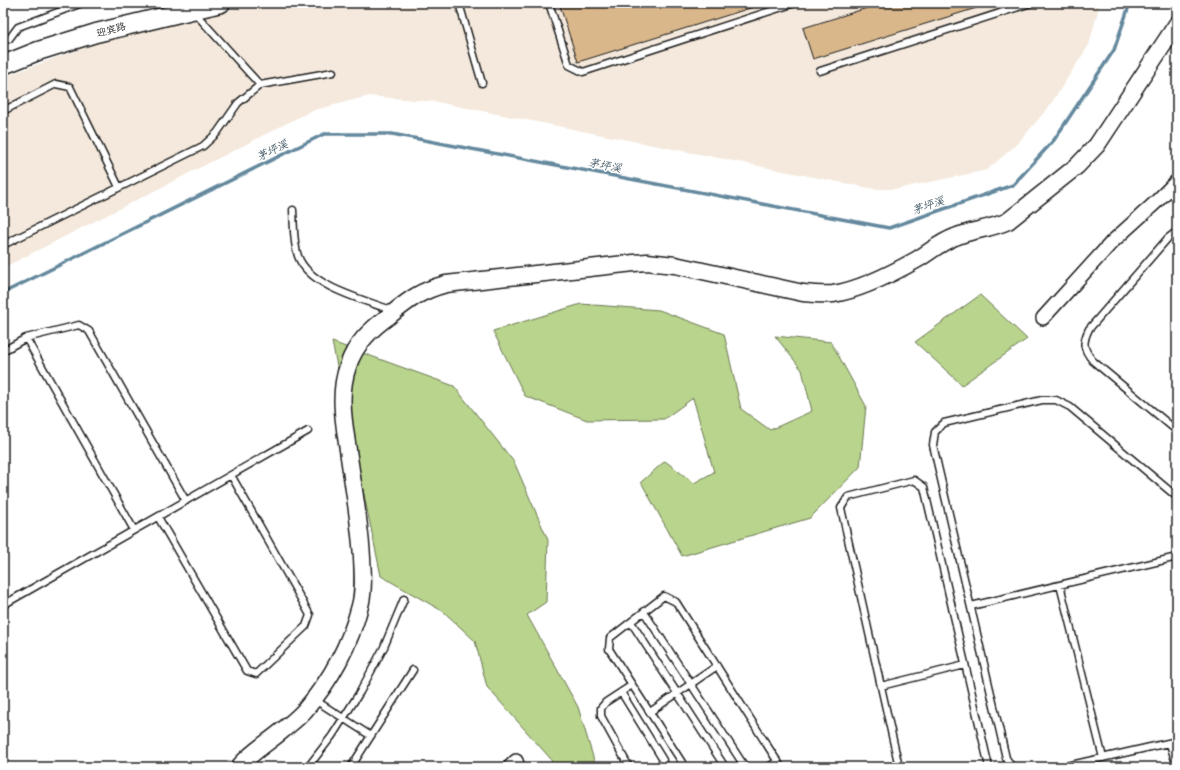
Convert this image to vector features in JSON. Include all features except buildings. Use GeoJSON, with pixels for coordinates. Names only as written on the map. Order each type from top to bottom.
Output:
{"type":"FeatureCollection","features":[{"type":"Feature","properties":{"kind":"main road","name":"迎宾路"},"geometry":{"type":"LineString","coordinates":[[3,65],[96,33],[221,3]]}},
{"type":"Feature","properties":{"kind":"street"},"geometry":{"type":"LineString","coordinates":[[243,766],[304,711],[314,699],[323,688],[338,662],[352,633],[360,604],[363,575],[361,546],[343,415],[343,390],[344,378],[353,354],[360,343],[377,325],[414,296],[446,284],[634,263],[647,262],[675,265],[818,295],[833,294],[862,286],[903,268],[936,246],[955,237],[998,226],[1008,221],[1076,166],[1088,156],[1105,134],[1177,24]]}},
{"type":"Feature","properties":{"kind":"street"},"geometry":{"type":"LineString","coordinates":[[1043,318],[1112,242],[1177,181]]}},
{"type":"Feature","properties":{"kind":"street"},"geometry":{"type":"LineString","coordinates":[[510,767],[516,761],[518,767]]}},
{"type":"Feature","properties":{"kind":"lane"},"geometry":{"type":"LineString","coordinates":[[3,41],[9,39],[18,27],[82,3]]}},
{"type":"Feature","properties":{"kind":"lane"},"geometry":{"type":"LineString","coordinates":[[459,3],[482,83]]}},
{"type":"Feature","properties":{"kind":"lane"},"geometry":{"type":"LineString","coordinates":[[549,3],[569,65],[583,72],[795,3]]}},
{"type":"Feature","properties":{"kind":"lane"},"geometry":{"type":"LineString","coordinates":[[820,72],[1031,3]]}},
{"type":"Feature","properties":{"kind":"lane"},"geometry":{"type":"LineString","coordinates":[[192,10],[260,85]]}},
{"type":"Feature","properties":{"kind":"lane"},"geometry":{"type":"LineString","coordinates":[[3,245],[203,146],[217,132],[238,103],[260,85],[334,72]]}},
{"type":"Feature","properties":{"kind":"lane"},"geometry":{"type":"LineString","coordinates":[[3,111],[56,84],[70,87],[119,187]]}},
{"type":"Feature","properties":{"kind":"lane"},"geometry":{"type":"LineString","coordinates":[[293,210],[297,250],[299,257],[307,270],[319,281],[333,288],[395,311]]}},
{"type":"Feature","properties":{"kind":"lane"},"geometry":{"type":"LineString","coordinates":[[1177,231],[1168,238],[1089,330],[1085,337],[1084,346],[1087,354],[1093,361],[1177,431]]}},
{"type":"Feature","properties":{"kind":"lane"},"geometry":{"type":"LineString","coordinates":[[3,350],[26,338],[79,325],[89,331],[186,501]]}},
{"type":"Feature","properties":{"kind":"lane"},"geometry":{"type":"LineString","coordinates":[[26,338],[134,530]]}},
{"type":"Feature","properties":{"kind":"lane"},"geometry":{"type":"LineString","coordinates":[[1012,767],[1006,758],[933,445],[935,432],[944,423],[1042,400],[1056,400],[1070,407],[1177,497]]}},
{"type":"Feature","properties":{"kind":"lane"},"geometry":{"type":"LineString","coordinates":[[3,605],[308,431]]}},
{"type":"Feature","properties":{"kind":"lane"},"geometry":{"type":"LineString","coordinates":[[158,516],[247,671],[256,674],[306,626],[310,614],[231,475]]}},
{"type":"Feature","properties":{"kind":"lane"},"geometry":{"type":"LineString","coordinates":[[899,767],[841,508],[848,497],[914,480],[924,487],[989,767]]}},
{"type":"Feature","properties":{"kind":"lane"},"geometry":{"type":"LineString","coordinates":[[971,606],[1177,557]]}},
{"type":"Feature","properties":{"kind":"lane"},"geometry":{"type":"LineString","coordinates":[[1060,585],[1103,758]]}},
{"type":"Feature","properties":{"kind":"lane"},"geometry":{"type":"LineString","coordinates":[[685,767],[609,649],[610,638],[664,596],[676,602],[782,767]]}},
{"type":"Feature","properties":{"kind":"lane"},"geometry":{"type":"LineString","coordinates":[[308,767],[332,736],[360,692],[384,647],[404,599]]}},
{"type":"Feature","properties":{"kind":"lane"},"geometry":{"type":"LineString","coordinates":[[644,612],[745,767]]}},
{"type":"Feature","properties":{"kind":"lane"},"geometry":{"type":"LineString","coordinates":[[631,622],[725,767]]}},
{"type":"Feature","properties":{"kind":"lane"},"geometry":{"type":"LineString","coordinates":[[881,686],[965,665]]}},
{"type":"Feature","properties":{"kind":"lane"},"geometry":{"type":"LineString","coordinates":[[650,712],[717,666]]}},
{"type":"Feature","properties":{"kind":"lane"},"geometry":{"type":"LineString","coordinates":[[351,767],[413,670]]}},
{"type":"Feature","properties":{"kind":"lane"},"geometry":{"type":"LineString","coordinates":[[629,767],[601,716],[601,708],[606,702],[632,685]]}},
{"type":"Feature","properties":{"kind":"lane"},"geometry":{"type":"LineString","coordinates":[[621,692],[663,760],[661,767]]}},
{"type":"Feature","properties":{"kind":"lane"},"geometry":{"type":"LineString","coordinates":[[314,699],[371,736]]}},
{"type":"Feature","properties":{"kind":"lane"},"geometry":{"type":"LineString","coordinates":[[1062,767],[1170,744],[1177,741]]}},
{"type":"Feature","properties":{"kind":"lane"},"geometry":{"type":"LineString","coordinates":[[1170,744],[1177,767]]}},
{"type":"Feature","properties":{"kind":"lane"},"geometry":{"type":"LineString","coordinates":[[768,767],[778,760]]}},
{"type":"Feature","properties":{"kind":"shaded area"},"geometry":{"type":"Polygon","coordinates":[[[261,3],[1100,3],[1089,45],[1048,108],[1018,143],[987,170],[897,189],[874,189],[437,102],[369,96],[311,111],[3,268],[3,77],[94,44],[177,21],[261,3]]]}},
{"type":"Feature","properties":{"kind":"green space"},"geometry":{"type":"Polygon","coordinates":[[[980,295],[1027,339],[962,385],[915,342],[980,295]]]}},
{"type":"Feature","properties":{"kind":"green space"},"geometry":{"type":"Polygon","coordinates":[[[581,304],[659,310],[724,334],[741,409],[770,430],[812,411],[802,370],[775,336],[831,342],[866,406],[860,467],[810,518],[682,556],[641,482],[665,461],[694,483],[714,472],[693,398],[664,419],[587,420],[525,396],[493,331],[581,304]]]}},
{"type":"Feature","properties":{"kind":"green space"},"geometry":{"type":"Polygon","coordinates":[[[332,342],[454,386],[514,462],[548,540],[546,602],[527,615],[578,707],[596,767],[554,767],[550,758],[487,687],[475,641],[444,612],[381,576],[332,342]]]}},
{"type":"Feature","properties":{"kind":"waterway","name":"茅坪溪"},"geometry":{"type":"LineString","coordinates":[[3,293],[324,134],[392,134],[889,228],[1013,185],[1054,140],[1114,50],[1130,3]]}}]}
